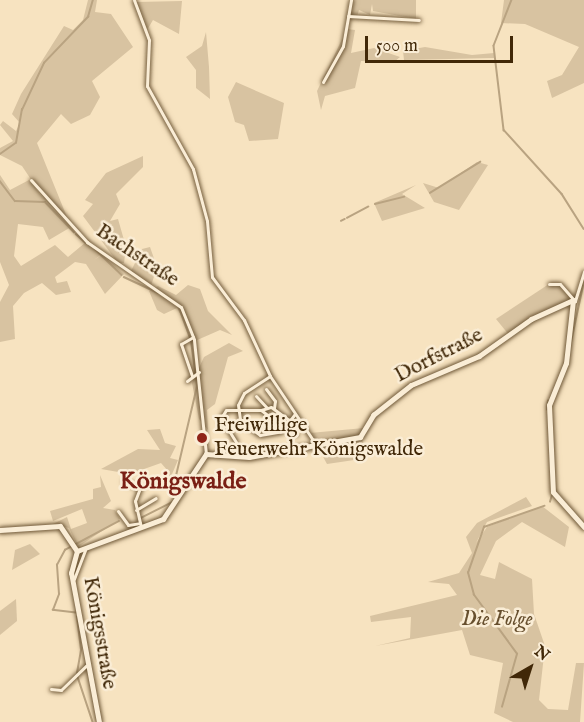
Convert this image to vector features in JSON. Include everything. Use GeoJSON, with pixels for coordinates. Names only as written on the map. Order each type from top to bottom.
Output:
{"type":"FeatureCollection","features":[{"type":"Feature","properties":{"kind":"street"},"geometry":{"type":"LineString","coordinates":[[0,530],[18,533],[57,525],[76,548],[169,513],[206,454],[249,457],[315,443],[270,376],[264,358],[210,272],[207,221],[193,169],[157,113],[146,83],[149,40],[134,0]]}},
{"type":"Feature","properties":{"kind":"street"},"geometry":{"type":"LineString","coordinates":[[323,82],[343,46],[351,0]]}},
{"type":"Feature","properties":{"kind":"street"},"geometry":{"type":"LineString","coordinates":[[348,16],[418,20]]}},
{"type":"Feature","properties":{"kind":"street","name":"Bachstraße"},"geometry":{"type":"LineString","coordinates":[[31,180],[87,242],[177,301],[191,338],[206,454]]}},
{"type":"Feature","properties":{"kind":"street"},"geometry":{"type":"LineString","coordinates":[[584,271],[575,301],[566,363],[549,407],[554,495],[584,527]]}},
{"type":"Feature","properties":{"kind":"street"},"geometry":{"type":"LineString","coordinates":[[549,284],[560,284],[575,301]]}},
{"type":"Feature","properties":{"kind":"street","name":"Dorfstraße"},"geometry":{"type":"LineString","coordinates":[[315,443],[360,437],[373,415],[411,385],[479,356],[531,319],[575,301]]}},
{"type":"Feature","properties":{"kind":"street","name":"Bachstraße"},"geometry":{"type":"LineString","coordinates":[[191,338],[181,344],[195,374]]}},
{"type":"Feature","properties":{"kind":"street"},"geometry":{"type":"LineString","coordinates":[[187,381],[195,374]]}},
{"type":"Feature","properties":{"kind":"street"},"geometry":{"type":"LineString","coordinates":[[270,376],[248,389],[238,408],[240,420],[256,434],[284,428],[295,414]]}},
{"type":"Feature","properties":{"kind":"street"},"geometry":{"type":"LineString","coordinates":[[266,389],[275,401],[274,408]]}},
{"type":"Feature","properties":{"kind":"street"},"geometry":{"type":"LineString","coordinates":[[256,396],[267,408]]}},
{"type":"Feature","properties":{"kind":"street"},"geometry":{"type":"LineString","coordinates":[[236,442],[221,417],[226,410],[274,408],[289,422],[296,434]]}},
{"type":"Feature","properties":{"kind":"street"},"geometry":{"type":"LineString","coordinates":[[261,410],[284,428]]}},
{"type":"Feature","properties":{"kind":"street"},"geometry":{"type":"LineString","coordinates":[[124,481],[140,488],[136,510],[141,525]]}},
{"type":"Feature","properties":{"kind":"street"},"geometry":{"type":"LineString","coordinates":[[136,510],[156,498]]}},
{"type":"Feature","properties":{"kind":"street"},"geometry":{"type":"LineString","coordinates":[[118,511],[127,524],[141,525]]}},
{"type":"Feature","properties":{"kind":"street"},"geometry":{"type":"LineString","coordinates":[[72,581],[78,558],[92,542]]}},
{"type":"Feature","properties":{"kind":"street","name":"Königsstraße"},"geometry":{"type":"LineString","coordinates":[[76,548],[72,581],[86,666],[99,722]]}},
{"type":"Feature","properties":{"kind":"street"},"geometry":{"type":"LineString","coordinates":[[51,689],[61,690],[77,669],[86,666]]}},
{"type":"Feature","properties":{"kind":"green space"},"geometry":{"type":"Polygon","coordinates":[[[88,0],[97,0],[95,12],[111,14],[133,47],[92,81],[100,97],[90,115],[71,124],[61,114],[37,143],[71,227],[49,240],[43,227],[18,224],[14,256],[21,266],[55,245],[68,257],[86,242],[102,254],[94,260],[103,254],[124,274],[105,294],[86,264],[75,262],[55,277],[57,283],[67,281],[71,292],[56,295],[42,283],[24,293],[13,306],[15,339],[0,342],[0,302],[9,285],[0,262],[0,175],[10,190],[29,180],[44,199],[22,166],[0,155],[0,148],[13,141],[0,125],[3,121],[16,131],[20,123],[12,114],[21,94],[64,26],[73,30],[83,20],[88,0]]]}},
{"type":"Feature","properties":{"kind":"green space"},"geometry":{"type":"Polygon","coordinates":[[[352,0],[416,0],[416,19],[373,11],[372,4],[370,15],[359,10],[357,16],[349,15],[352,0]]]}},
{"type":"Feature","properties":{"kind":"green space"},"geometry":{"type":"Polygon","coordinates":[[[504,0],[584,0],[584,83],[552,98],[547,81],[562,75],[579,47],[525,24],[501,23],[504,0]]]}},
{"type":"Feature","properties":{"kind":"green space"},"geometry":{"type":"Polygon","coordinates":[[[182,1],[179,34],[153,20],[147,30],[136,2],[182,1]]]}},
{"type":"Feature","properties":{"kind":"green space"},"geometry":{"type":"Polygon","coordinates":[[[347,29],[355,30],[351,53],[374,48],[400,57],[394,62],[361,61],[355,88],[325,96],[321,110],[317,91],[347,29]]]}},
{"type":"Feature","properties":{"kind":"green space"},"geometry":{"type":"Polygon","coordinates":[[[206,32],[210,99],[196,88],[196,70],[186,57],[202,46],[206,32]]]}},
{"type":"Feature","properties":{"kind":"green space"},"geometry":{"type":"Polygon","coordinates":[[[425,47],[472,55],[494,53],[494,58],[404,60],[403,51],[425,47]]]}},
{"type":"Feature","properties":{"kind":"green space"},"geometry":{"type":"Polygon","coordinates":[[[236,82],[284,103],[278,139],[249,141],[244,125],[235,122],[228,97],[236,82]]]}},
{"type":"Feature","properties":{"kind":"green space"},"geometry":{"type":"Polygon","coordinates":[[[143,156],[143,167],[116,194],[120,204],[110,221],[118,219],[126,247],[124,263],[118,263],[83,216],[93,204],[85,200],[106,173],[143,156]]]}},
{"type":"Feature","properties":{"kind":"green space"},"geometry":{"type":"Polygon","coordinates":[[[477,162],[488,165],[459,210],[434,202],[423,183],[439,188],[477,162]]]}},
{"type":"Feature","properties":{"kind":"green space"},"geometry":{"type":"Polygon","coordinates":[[[416,185],[402,194],[425,208],[382,221],[374,203],[416,185]]]}},
{"type":"Feature","properties":{"kind":"green space"},"geometry":{"type":"Polygon","coordinates":[[[150,247],[157,267],[151,286],[130,273],[142,249],[150,247]]]}},
{"type":"Feature","properties":{"kind":"green space"},"geometry":{"type":"Polygon","coordinates":[[[549,284],[560,284],[573,300],[509,335],[496,319],[549,284]]]}},
{"type":"Feature","properties":{"kind":"green space"},"geometry":{"type":"Polygon","coordinates":[[[188,285],[200,289],[208,311],[232,335],[220,330],[195,341],[177,308],[164,314],[157,310],[149,291],[158,286],[176,295],[188,285]]]}},
{"type":"Feature","properties":{"kind":"green space"},"geometry":{"type":"Polygon","coordinates":[[[229,343],[243,351],[228,357],[215,404],[207,410],[208,430],[199,419],[192,383],[204,357],[229,343]]]}},
{"type":"Feature","properties":{"kind":"green space"},"geometry":{"type":"Polygon","coordinates":[[[364,428],[361,459],[327,464],[310,433],[364,428]]]}},
{"type":"Feature","properties":{"kind":"green space"},"geometry":{"type":"Polygon","coordinates":[[[160,429],[165,443],[176,446],[170,458],[178,460],[167,486],[168,471],[161,463],[130,474],[101,469],[138,449],[160,450],[147,430],[160,429]]]}},
{"type":"Feature","properties":{"kind":"green space"},"geometry":{"type":"Polygon","coordinates":[[[100,475],[111,501],[103,508],[115,510],[120,519],[78,547],[69,528],[53,524],[67,517],[71,529],[87,523],[82,509],[53,521],[50,511],[93,499],[93,489],[101,487],[100,475]]]}},
{"type":"Feature","properties":{"kind":"green space","name":"Die Folge"},"geometry":{"type":"Polygon","coordinates":[[[526,497],[532,506],[487,522],[476,543],[487,527],[542,506],[569,527],[565,547],[522,522],[496,541],[480,575],[495,579],[499,562],[532,579],[534,614],[545,646],[539,700],[548,709],[568,710],[576,663],[584,663],[580,722],[513,722],[494,713],[503,663],[470,655],[462,630],[375,646],[410,638],[411,617],[371,622],[370,616],[457,595],[449,584],[428,582],[459,573],[472,553],[466,537],[477,523],[526,497]]]}},
{"type":"Feature","properties":{"kind":"green space"},"geometry":{"type":"Polygon","coordinates":[[[30,544],[40,554],[12,570],[15,550],[30,544]]]}},
{"type":"Feature","properties":{"kind":"green space"},"geometry":{"type":"Polygon","coordinates":[[[16,599],[17,621],[0,635],[0,611],[16,599]]]}},
{"type":"Feature","properties":{"kind":"waterway"},"geometry":{"type":"LineString","coordinates":[[0,154],[16,143],[22,110],[44,63],[88,17],[93,0]]}},
{"type":"Feature","properties":{"kind":"waterway"},"geometry":{"type":"LineString","coordinates":[[512,0],[494,46],[504,130],[562,194],[584,229]]}},
{"type":"Feature","properties":{"kind":"waterway"},"geometry":{"type":"LineString","coordinates":[[430,193],[480,162]]}},
{"type":"Feature","properties":{"kind":"waterway"},"geometry":{"type":"LineString","coordinates":[[0,181],[15,201],[45,202],[74,232]]}},
{"type":"Feature","properties":{"kind":"waterway"},"geometry":{"type":"LineString","coordinates":[[375,204],[404,197]]}},
{"type":"Feature","properties":{"kind":"waterway"},"geometry":{"type":"LineString","coordinates":[[347,218],[368,207]]}},
{"type":"Feature","properties":{"kind":"waterway"},"geometry":{"type":"LineString","coordinates":[[341,221],[345,219]]}},
{"type":"Feature","properties":{"kind":"waterway"},"geometry":{"type":"LineString","coordinates":[[76,234],[86,243]]}},
{"type":"Feature","properties":{"kind":"waterway"},"geometry":{"type":"LineString","coordinates":[[95,249],[122,275]]}},
{"type":"Feature","properties":{"kind":"waterway"},"geometry":{"type":"LineString","coordinates":[[124,277],[158,293]]}},
{"type":"Feature","properties":{"kind":"waterway"},"geometry":{"type":"LineString","coordinates":[[570,347],[584,281]]}},
{"type":"Feature","properties":{"kind":"waterway"},"geometry":{"type":"LineString","coordinates":[[172,493],[197,386],[191,341],[179,308]]}},
{"type":"Feature","properties":{"kind":"waterway"},"geometry":{"type":"LineString","coordinates":[[547,410],[548,401]]}},
{"type":"Feature","properties":{"kind":"waterway"},"geometry":{"type":"LineString","coordinates":[[550,502],[552,495]]}},
{"type":"Feature","properties":{"kind":"waterway"},"geometry":{"type":"LineString","coordinates":[[141,518],[171,503]]}},
{"type":"Feature","properties":{"kind":"waterway"},"geometry":{"type":"LineString","coordinates":[[502,707],[517,654],[474,595],[468,573],[484,527],[544,506]]}},
{"type":"Feature","properties":{"kind":"waterway"},"geometry":{"type":"LineString","coordinates":[[76,613],[53,610],[59,594],[57,565],[65,550],[119,521]]}},
{"type":"Feature","properties":{"kind":"waterway"},"geometry":{"type":"LineString","coordinates":[[77,617],[81,650],[77,673]]}},
{"type":"Feature","properties":{"kind":"waterway"},"geometry":{"type":"LineString","coordinates":[[78,677],[93,722]]}},
{"type":"Feature","properties":{"kind":"place","name":"Freiwillige Feuerwehr Königswalde"},"geometry":{"type":"Point","coordinates":[202,438]}},
{"type":"Feature","properties":{"kind":"district","name":"Königswalde"},"geometry":{"type":"Point","coordinates":[183,482]}}]}
